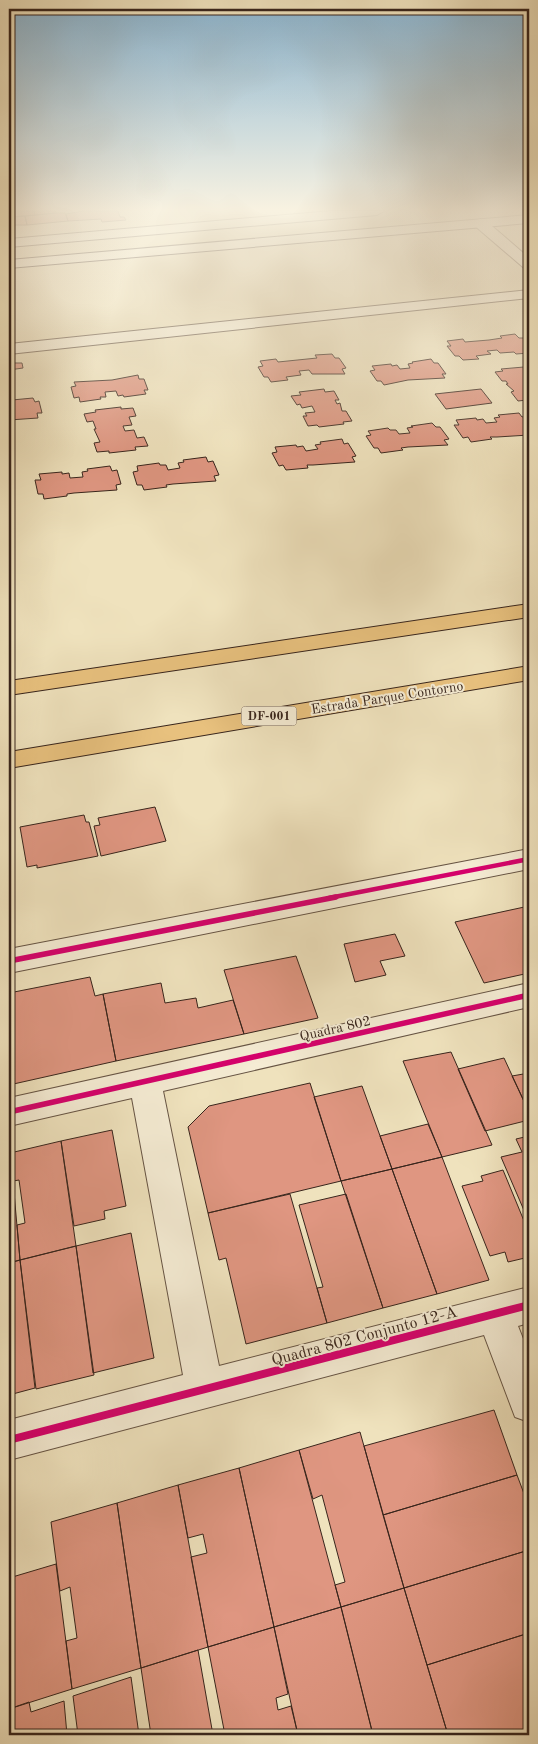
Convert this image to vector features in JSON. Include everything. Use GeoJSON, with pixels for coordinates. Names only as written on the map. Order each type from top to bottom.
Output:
{"type":"FeatureCollection","features":[{"type":"Feature","properties":{"kind":"highway"},"geometry":{"type":"LineString","coordinates":[[9,688],[529,610]]}},
{"type":"Feature","properties":{"kind":"highway","name":"Estrada Parque Contorno"},"geometry":{"type":"LineString","coordinates":[[9,760],[529,673]]}},
{"type":"Feature","properties":{"kind":"street"},"geometry":{"type":"LineString","coordinates":[[9,349],[529,294]]}},
{"type":"Feature","properties":{"kind":"street"},"geometry":{"type":"LineString","coordinates":[[9,961],[529,859]]}},
{"type":"Feature","properties":{"kind":"street","name":"Quadra 802"},"geometry":{"type":"LineString","coordinates":[[145,1082],[529,995]]}},
{"type":"Feature","properties":{"kind":"street"},"geometry":{"type":"LineString","coordinates":[[9,1112],[145,1082],[205,1390]]}},
{"type":"Feature","properties":{"kind":"street"},"geometry":{"type":"LineString","coordinates":[[512,1310],[529,1403]]}},
{"type":"Feature","properties":{"kind":"street","name":"Quadra 802 Conjunto 12-A"},"geometry":{"type":"LineString","coordinates":[[9,1440],[512,1310]]}},
{"type":"Feature","properties":{"kind":"building"},"geometry":{"type":"Polygon","coordinates":[[[515,334],[529,344],[529,353],[516,354],[514,352],[500,353],[497,350],[487,351],[491,354],[476,356],[479,359],[463,360],[459,356],[455,356],[447,346],[451,346],[447,341],[463,339],[465,342],[489,340],[515,334]]]}},
{"type":"Feature","properties":{"kind":"building"},"geometry":{"type":"Polygon","coordinates":[[[332,354],[335,358],[339,358],[346,368],[342,369],[345,374],[312,374],[309,370],[299,371],[301,375],[286,377],[288,380],[271,382],[268,377],[264,377],[258,367],[263,366],[260,361],[276,359],[278,362],[317,358],[315,355],[332,354]]]}},
{"type":"Feature","properties":{"kind":"building"},"geometry":{"type":"Polygon","coordinates":[[[431,359],[434,363],[438,363],[446,374],[442,374],[445,378],[408,380],[384,385],[381,381],[377,381],[370,371],[375,370],[372,366],[391,364],[392,366],[397,365],[400,369],[410,368],[408,364],[412,362],[431,359]]]}},
{"type":"Feature","properties":{"kind":"building"},"geometry":{"type":"Polygon","coordinates":[[[9,363],[22,363],[23,368],[9,370],[9,363]]]}},
{"type":"Feature","properties":{"kind":"building"},"geometry":{"type":"Polygon","coordinates":[[[529,368],[529,402],[527,400],[518,401],[511,392],[514,391],[495,372],[503,371],[501,369],[529,368]]]}},
{"type":"Feature","properties":{"kind":"building"},"geometry":{"type":"Polygon","coordinates":[[[138,375],[139,379],[144,379],[148,390],[144,390],[146,394],[124,397],[123,395],[118,396],[116,391],[105,392],[106,397],[100,397],[101,399],[80,402],[79,397],[74,398],[71,387],[76,386],[74,382],[112,380],[138,375]]]}},
{"type":"Feature","properties":{"kind":"building"},"geometry":{"type":"Polygon","coordinates":[[[324,389],[325,392],[334,391],[339,400],[335,400],[337,404],[340,403],[342,411],[346,411],[352,421],[343,422],[344,424],[319,427],[317,425],[308,426],[303,416],[307,416],[305,413],[315,412],[312,406],[302,408],[300,404],[297,405],[291,396],[301,395],[299,392],[324,389]]]}},
{"type":"Feature","properties":{"kind":"building"},"geometry":{"type":"Polygon","coordinates":[[[481,389],[492,403],[446,409],[435,394],[481,389]]]}},
{"type":"Feature","properties":{"kind":"building"},"geometry":{"type":"Polygon","coordinates":[[[33,398],[35,402],[39,401],[42,413],[37,413],[38,418],[9,420],[9,402],[33,398]]]}},
{"type":"Feature","properties":{"kind":"building"},"geometry":{"type":"Polygon","coordinates":[[[121,407],[121,409],[133,408],[136,416],[129,417],[132,425],[123,426],[125,431],[134,430],[137,438],[144,437],[148,446],[135,447],[136,450],[109,453],[109,451],[97,452],[94,443],[100,442],[94,429],[96,429],[93,421],[87,422],[84,414],[96,412],[95,410],[121,407]]]}},
{"type":"Feature","properties":{"kind":"building"},"geometry":{"type":"Polygon","coordinates":[[[519,413],[522,417],[526,416],[529,420],[529,435],[490,437],[492,439],[471,442],[468,437],[463,438],[454,425],[459,425],[456,420],[476,418],[477,420],[483,419],[486,423],[497,422],[494,418],[500,417],[498,415],[519,413]]]}},
{"type":"Feature","properties":{"kind":"building"},"geometry":{"type":"Polygon","coordinates":[[[432,423],[436,427],[440,427],[449,439],[444,440],[448,445],[408,447],[401,448],[403,450],[381,453],[378,448],[374,448],[366,436],[371,435],[368,431],[388,428],[396,430],[399,434],[410,433],[407,428],[413,427],[411,426],[432,423]]]}},
{"type":"Feature","properties":{"kind":"building"},"geometry":{"type":"Polygon","coordinates":[[[342,439],[344,444],[348,443],[356,456],[352,457],[355,462],[307,465],[308,468],[286,470],[283,465],[279,466],[272,453],[277,452],[275,447],[296,445],[297,447],[303,446],[306,451],[318,449],[315,445],[321,444],[320,442],[342,439]]]}},
{"type":"Feature","properties":{"kind":"building"},"geometry":{"type":"Polygon","coordinates":[[[206,457],[208,462],[213,461],[219,475],[214,476],[216,481],[173,484],[166,485],[167,487],[144,490],[142,485],[137,485],[133,472],[138,471],[137,466],[159,463],[160,465],[166,465],[168,470],[180,468],[178,463],[184,462],[183,460],[206,457]]]}},
{"type":"Feature","properties":{"kind":"building"},"geometry":{"type":"Polygon","coordinates":[[[110,466],[112,471],[117,470],[121,484],[116,485],[117,490],[74,493],[67,494],[67,496],[44,499],[43,494],[38,494],[35,480],[41,480],[39,474],[62,472],[62,474],[69,473],[70,478],[83,477],[82,472],[88,471],[87,469],[110,466]]]}},
{"type":"Feature","properties":{"kind":"building"},"geometry":{"type":"Polygon","coordinates":[[[155,807],[166,841],[101,856],[94,826],[100,825],[98,818],[155,807]]]}},
{"type":"Feature","properties":{"kind":"building"},"geometry":{"type":"Polygon","coordinates":[[[84,815],[86,822],[89,822],[98,856],[37,868],[37,865],[27,867],[20,827],[84,815]]]}},
{"type":"Feature","properties":{"kind":"building"},"geometry":{"type":"Polygon","coordinates":[[[529,906],[529,973],[484,983],[455,922],[529,906]]]}},
{"type":"Feature","properties":{"kind":"building"},"geometry":{"type":"Polygon","coordinates":[[[395,934],[405,956],[380,961],[386,975],[355,982],[344,944],[395,934]]]}},
{"type":"Feature","properties":{"kind":"building"},"geometry":{"type":"Polygon","coordinates":[[[296,956],[318,1018],[244,1034],[224,970],[296,956]]]}},
{"type":"Feature","properties":{"kind":"building"},"geometry":{"type":"Polygon","coordinates":[[[90,977],[95,996],[103,994],[116,1061],[9,1085],[9,993],[90,977]]]}},
{"type":"Feature","properties":{"kind":"building"},"geometry":{"type":"Polygon","coordinates":[[[161,983],[165,1003],[196,998],[198,1008],[233,1000],[244,1034],[116,1061],[103,994],[161,983]]]}},
{"type":"Feature","properties":{"kind":"building"},"geometry":{"type":"Polygon","coordinates":[[[451,1052],[492,1145],[442,1157],[403,1061],[451,1052]]]}},
{"type":"Feature","properties":{"kind":"building"},"geometry":{"type":"Polygon","coordinates":[[[504,1058],[529,1112],[529,1120],[485,1131],[458,1069],[504,1058]]]}},
{"type":"Feature","properties":{"kind":"building"},"geometry":{"type":"Polygon","coordinates":[[[529,1073],[529,1112],[512,1076],[529,1073]]]}},
{"type":"Feature","properties":{"kind":"building"},"geometry":{"type":"Polygon","coordinates":[[[310,1083],[341,1181],[208,1213],[188,1127],[209,1106],[310,1083]]]}},
{"type":"Feature","properties":{"kind":"building"},"geometry":{"type":"Polygon","coordinates":[[[362,1086],[392,1169],[341,1181],[314,1097],[362,1086]]]}},
{"type":"Feature","properties":{"kind":"building"},"geometry":{"type":"Polygon","coordinates":[[[428,1124],[442,1157],[392,1169],[380,1136],[428,1124]]]}},
{"type":"Feature","properties":{"kind":"building"},"geometry":{"type":"Polygon","coordinates":[[[112,1130],[126,1206],[104,1211],[105,1219],[74,1226],[61,1141],[112,1130]]]}},
{"type":"Feature","properties":{"kind":"building"},"geometry":{"type":"Polygon","coordinates":[[[529,1136],[529,1222],[501,1157],[522,1152],[516,1139],[529,1136]]]}},
{"type":"Feature","properties":{"kind":"building"},"geometry":{"type":"Polygon","coordinates":[[[61,1141],[76,1246],[20,1260],[17,1225],[25,1223],[19,1180],[13,1181],[10,1153],[61,1141]]]}},
{"type":"Feature","properties":{"kind":"building"},"geometry":{"type":"Polygon","coordinates":[[[442,1157],[489,1280],[437,1294],[392,1169],[442,1157]]]}},
{"type":"Feature","properties":{"kind":"building"},"geometry":{"type":"Polygon","coordinates":[[[9,1158],[13,1181],[20,1260],[9,1263],[9,1158]]]}},
{"type":"Feature","properties":{"kind":"building"},"geometry":{"type":"Polygon","coordinates":[[[392,1169],[437,1294],[383,1308],[341,1181],[392,1169]]]}},
{"type":"Feature","properties":{"kind":"building"},"geometry":{"type":"Polygon","coordinates":[[[503,1170],[529,1233],[529,1257],[508,1262],[505,1252],[490,1256],[462,1186],[483,1181],[481,1176],[503,1170]]]}},
{"type":"Feature","properties":{"kind":"building"},"geometry":{"type":"Polygon","coordinates":[[[290,1194],[327,1323],[246,1344],[226,1258],[219,1260],[208,1213],[290,1194]]]}},
{"type":"Feature","properties":{"kind":"building"},"geometry":{"type":"Polygon","coordinates":[[[346,1194],[383,1308],[327,1323],[317,1288],[323,1287],[299,1205],[346,1194]]]}},
{"type":"Feature","properties":{"kind":"building"},"geometry":{"type":"Polygon","coordinates":[[[529,1222],[529,1233],[525,1223],[529,1222]]]}},
{"type":"Feature","properties":{"kind":"building"},"geometry":{"type":"Polygon","coordinates":[[[131,1233],[154,1358],[93,1373],[76,1246],[131,1233]]]}},
{"type":"Feature","properties":{"kind":"building"},"geometry":{"type":"Polygon","coordinates":[[[76,1246],[94,1375],[36,1389],[20,1260],[76,1246]]]}},
{"type":"Feature","properties":{"kind":"building"},"geometry":{"type":"Polygon","coordinates":[[[20,1260],[35,1388],[9,1395],[9,1263],[20,1260]]]}},
{"type":"Feature","properties":{"kind":"building"},"geometry":{"type":"Polygon","coordinates":[[[494,1410],[517,1475],[383,1515],[364,1446],[494,1410]]]}},
{"type":"Feature","properties":{"kind":"building"},"geometry":{"type":"Polygon","coordinates":[[[360,1432],[404,1588],[341,1607],[335,1585],[345,1582],[322,1495],[313,1499],[299,1450],[360,1432]]]}},
{"type":"Feature","properties":{"kind":"building"},"geometry":{"type":"Polygon","coordinates":[[[299,1450],[341,1607],[274,1627],[239,1468],[299,1450]]]}},
{"type":"Feature","properties":{"kind":"building"},"geometry":{"type":"Polygon","coordinates":[[[239,1468],[274,1627],[208,1647],[191,1557],[207,1553],[203,1534],[188,1538],[178,1485],[239,1468]]]}},
{"type":"Feature","properties":{"kind":"building"},"geometry":{"type":"Polygon","coordinates":[[[517,1475],[529,1507],[529,1550],[404,1588],[383,1515],[517,1475]]]}},
{"type":"Feature","properties":{"kind":"building"},"geometry":{"type":"Polygon","coordinates":[[[178,1485],[208,1647],[141,1668],[117,1503],[178,1485]]]}},
{"type":"Feature","properties":{"kind":"building"},"geometry":{"type":"Polygon","coordinates":[[[117,1503],[141,1668],[72,1689],[66,1641],[77,1638],[70,1587],[60,1591],[51,1522],[117,1503]]]}},
{"type":"Feature","properties":{"kind":"building"},"geometry":{"type":"Polygon","coordinates":[[[529,1550],[529,1633],[427,1665],[404,1588],[529,1550]]]}},
{"type":"Feature","properties":{"kind":"building"},"geometry":{"type":"Polygon","coordinates":[[[56,1564],[72,1689],[9,1709],[9,1578],[56,1564]]]}},
{"type":"Feature","properties":{"kind":"building"},"geometry":{"type":"Polygon","coordinates":[[[404,1588],[448,1735],[373,1735],[341,1607],[404,1588]]]}},
{"type":"Feature","properties":{"kind":"building"},"geometry":{"type":"Polygon","coordinates":[[[341,1607],[373,1735],[298,1735],[274,1627],[341,1607]]]}},
{"type":"Feature","properties":{"kind":"building"},"geometry":{"type":"Polygon","coordinates":[[[274,1627],[288,1694],[276,1698],[278,1710],[291,1706],[298,1735],[225,1735],[208,1647],[274,1627]]]}},
{"type":"Feature","properties":{"kind":"building"},"geometry":{"type":"Polygon","coordinates":[[[529,1633],[529,1735],[448,1735],[427,1665],[529,1633]]]}},
{"type":"Feature","properties":{"kind":"building"},"geometry":{"type":"Polygon","coordinates":[[[198,1650],[213,1735],[151,1735],[141,1668],[198,1650]]]}},
{"type":"Feature","properties":{"kind":"building"},"geometry":{"type":"Polygon","coordinates":[[[131,1677],[139,1735],[78,1735],[73,1696],[131,1677]]]}},
{"type":"Feature","properties":{"kind":"building"},"geometry":{"type":"Polygon","coordinates":[[[64,1701],[67,1735],[9,1735],[9,1709],[29,1702],[31,1712],[64,1701]]]}},
{"type":"Feature","properties":{"kind":"cycle path"},"geometry":{"type":"LineString","coordinates":[[9,961],[529,859]]}},
{"type":"Feature","properties":{"kind":"cycle path"},"geometry":{"type":"LineString","coordinates":[[9,1112],[529,995]]}},
{"type":"Feature","properties":{"kind":"cycle path"},"geometry":{"type":"LineString","coordinates":[[9,1440],[529,1305]]}}]}
